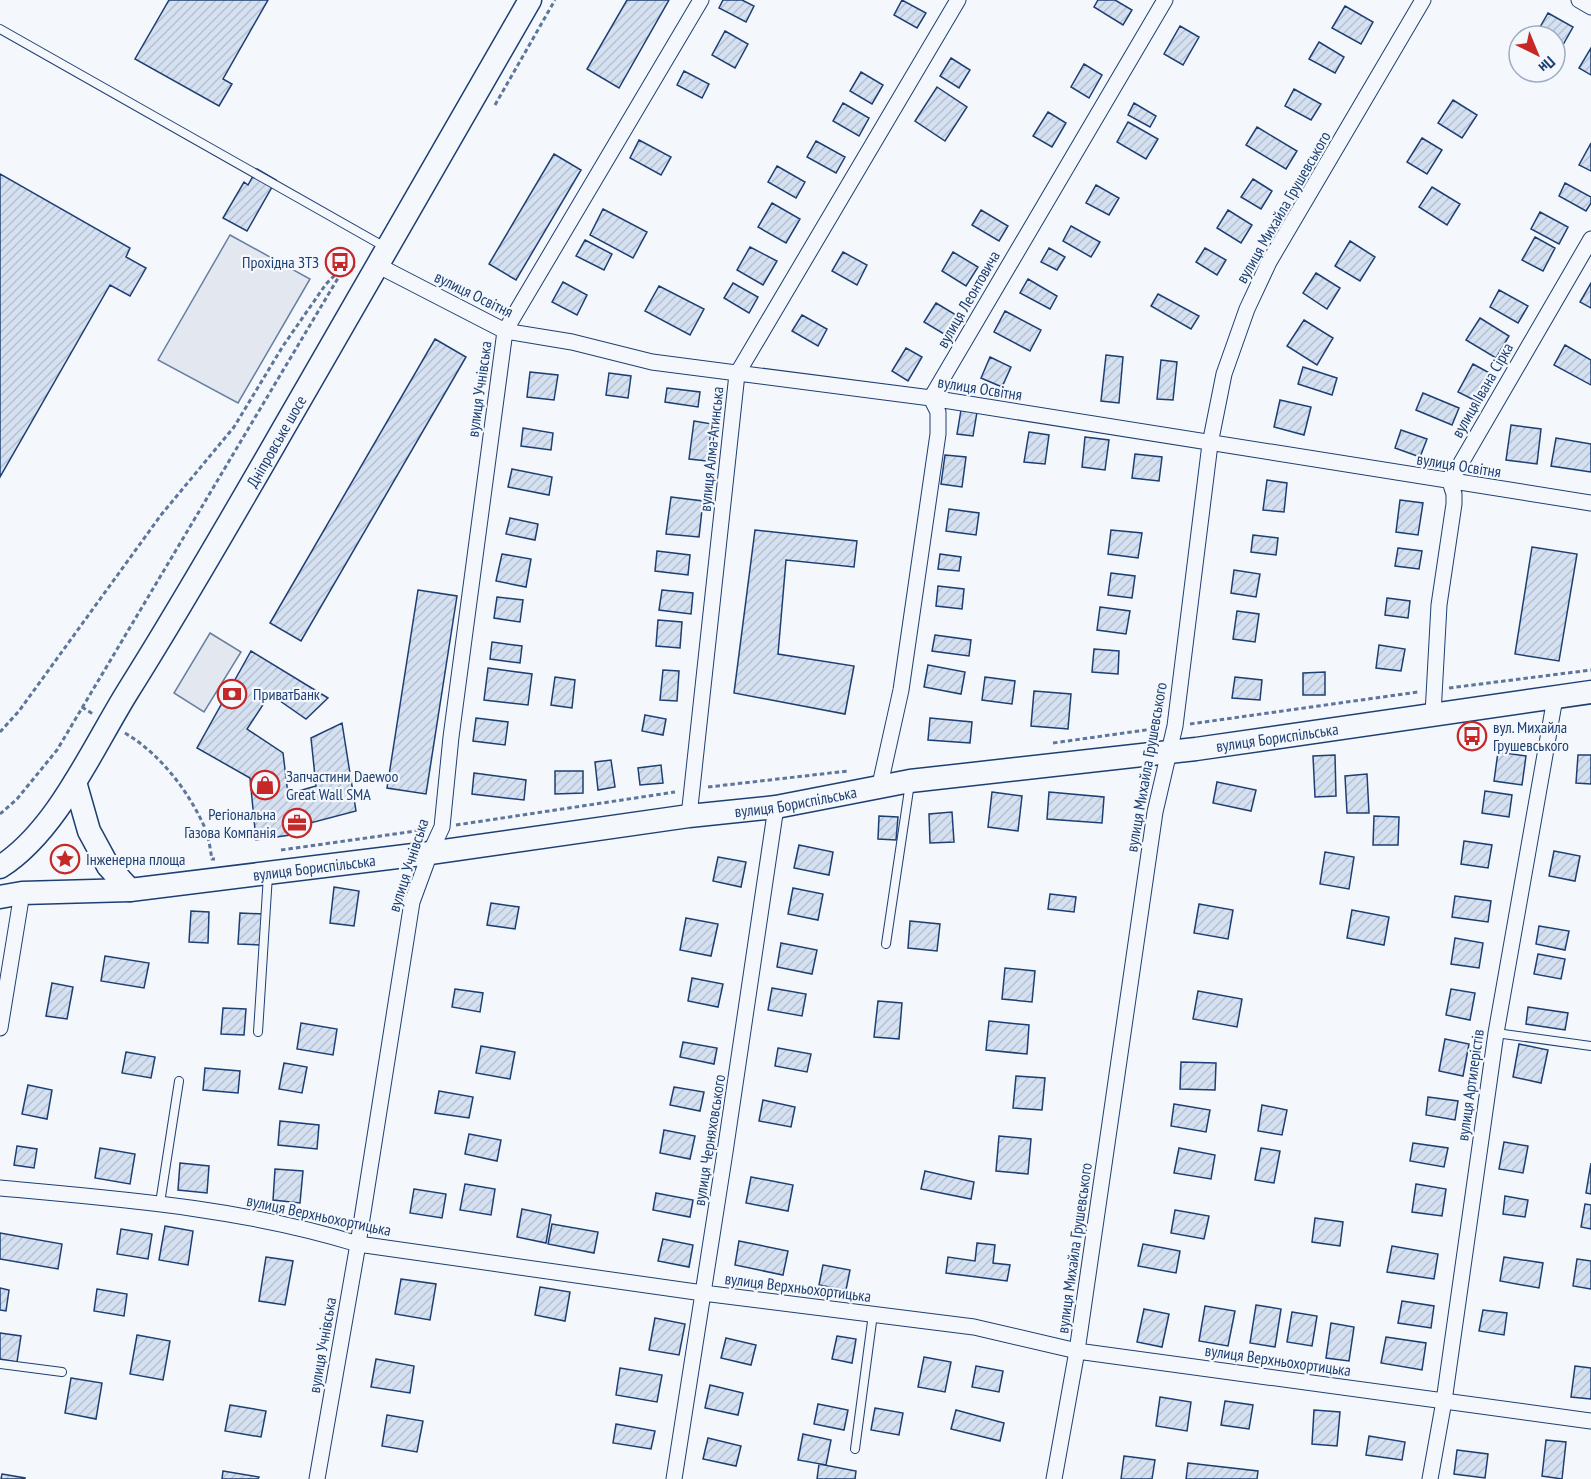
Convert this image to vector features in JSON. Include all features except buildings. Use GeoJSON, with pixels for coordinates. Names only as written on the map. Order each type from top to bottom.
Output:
{"type":"FeatureCollection","features":[{"type":"Feature","properties":{"kind":"main road","name":"Дніпровське шосе"},"geometry":{"type":"LineString","coordinates":[[0,867],[15,858],[49,820],[75,782],[108,723],[179,609],[530,0]]}},
{"type":"Feature","properties":{"kind":"main road","name":"вулиця Бориспільська"},"geometry":{"type":"LineString","coordinates":[[11,895],[130,890],[430,853],[688,816],[776,807],[879,789],[910,781],[1169,751],[1591,693]]}},
{"type":"Feature","properties":{"kind":"main road"},"geometry":{"type":"LineString","coordinates":[[75,782],[89,831],[108,866],[130,890]]}},
{"type":"Feature","properties":{"kind":"street"},"geometry":{"type":"LineString","coordinates":[[505,331],[701,0]]}},
{"type":"Feature","properties":{"kind":"street","name":"вулиця Алма-Атинська"},"geometry":{"type":"LineString","coordinates":[[688,816],[738,374],[958,0]]}},
{"type":"Feature","properties":{"kind":"street","name":"вулиця Леонтовича"},"geometry":{"type":"LineString","coordinates":[[931,398],[1165,0]]}},
{"type":"Feature","properties":{"kind":"street","name":"вулиця Михайла Грушевського"},"geometry":{"type":"LineString","coordinates":[[1054,1479],[1077,1351],[1155,812],[1175,726],[1210,444],[1224,374],[1247,309],[1269,262],[1423,0]]}},
{"type":"Feature","properties":{"kind":"street"},"geometry":{"type":"LineString","coordinates":[[1579,0],[1591,7]]}},
{"type":"Feature","properties":{"kind":"street","name":"вулиця Івана Сірка"},"geometry":{"type":"LineString","coordinates":[[1450,482],[1591,239]]}},
{"type":"Feature","properties":{"kind":"street","name":"вулиця Освітня"},"geometry":{"type":"LineString","coordinates":[[378,263],[505,331],[572,342],[652,362],[931,398],[1591,503]]}},
{"type":"Feature","properties":{"kind":"street","name":"вулиця Учнівська"},"geometry":{"type":"LineString","coordinates":[[317,1479],[358,1244],[412,902],[442,827],[451,737],[505,331]]}},
{"type":"Feature","properties":{"kind":"street"},"geometry":{"type":"LineString","coordinates":[[879,789],[901,690],[938,434],[938,412],[931,398]]}},
{"type":"Feature","properties":{"kind":"street"},"geometry":{"type":"LineString","coordinates":[[1432,714],[1439,605],[1454,504],[1450,482]]}},
{"type":"Feature","properties":{"kind":"street","name":"вулиця Артилерістів"},"geometry":{"type":"LineString","coordinates":[[1430,1479],[1496,1033],[1556,698]]}},
{"type":"Feature","properties":{"kind":"street","name":"вулиця Черняховського"},"geometry":{"type":"LineString","coordinates":[[674,1479],[726,1152],[776,807]]}},
{"type":"Feature","properties":{"kind":"street"},"geometry":{"type":"LineString","coordinates":[[0,1028],[11,895]]}},
{"type":"Feature","properties":{"kind":"street","name":"вулиця Верхньохортицька"},"geometry":{"type":"LineString","coordinates":[[0,1188],[160,1203],[318,1232],[358,1244],[703,1293],[974,1327],[1077,1351],[1591,1421]]}},
{"type":"Feature","properties":{"kind":"lane"},"geometry":{"type":"LineString","coordinates":[[0,29],[378,263]]}},
{"type":"Feature","properties":{"kind":"lane"},"geometry":{"type":"LineString","coordinates":[[886,944],[910,781]]}},
{"type":"Feature","properties":{"kind":"lane"},"geometry":{"type":"LineString","coordinates":[[258,1032],[268,873]]}},
{"type":"Feature","properties":{"kind":"lane"},"geometry":{"type":"LineString","coordinates":[[1496,1033],[1591,1046]]}},
{"type":"Feature","properties":{"kind":"lane"},"geometry":{"type":"LineString","coordinates":[[160,1203],[179,1081]]}},
{"type":"Feature","properties":{"kind":"lane"},"geometry":{"type":"LineString","coordinates":[[855,1449],[873,1314]]}},
{"type":"Feature","properties":{"kind":"lane"},"geometry":{"type":"LineString","coordinates":[[0,1364],[62,1372]]}},
{"type":"Feature","properties":{"kind":"path"},"geometry":{"type":"LineString","coordinates":[[0,814],[17,799],[57,750],[347,263]]}},
{"type":"Feature","properties":{"kind":"path"},"geometry":{"type":"LineString","coordinates":[[0,732],[19,711],[161,515],[234,427],[289,337],[326,284],[347,263],[378,263]]}},
{"type":"Feature","properties":{"kind":"path"},"geometry":{"type":"LineString","coordinates":[[1047,744],[1591,670]]}},
{"type":"Feature","properties":{"kind":"path"},"geometry":{"type":"LineString","coordinates":[[82,707],[143,744],[175,778],[205,829],[212,860],[224,858]]}},
{"type":"Feature","properties":{"kind":"path"},"geometry":{"type":"LineString","coordinates":[[281,850],[691,789],[850,771]]}},
{"type":"Feature","properties":{"kind":"shaded area"},"geometry":{"type":"Polygon","coordinates":[[[230,235],[310,279],[238,403],[158,360],[230,235]]]}},
{"type":"Feature","properties":{"kind":"shaded area"},"geometry":{"type":"Polygon","coordinates":[[[210,633],[241,652],[204,712],[174,693],[210,633]]]}},
{"type":"Feature","properties":{"kind":"place","name":"Прохідна ЗТЗ"},"geometry":{"type":"Point","coordinates":[340,262]}},
{"type":"Feature","properties":{"kind":"place","name":"ПриватБанк"},"geometry":{"type":"Point","coordinates":[232,694]}},
{"type":"Feature","properties":{"kind":"place","name":"вул. Михайла Грушевського"},"geometry":{"type":"Point","coordinates":[1472,736]}},
{"type":"Feature","properties":{"kind":"place","name":"Запчастини Daewoo Great Wall SMA"},"geometry":{"type":"Point","coordinates":[265,785]}},
{"type":"Feature","properties":{"kind":"place","name":"Регіональна Газова Компанія"},"geometry":{"type":"Point","coordinates":[297,823]}},
{"type":"Feature","properties":{"kind":"place","name":"Інженерна площа"},"geometry":{"type":"Point","coordinates":[65,859]}}]}
